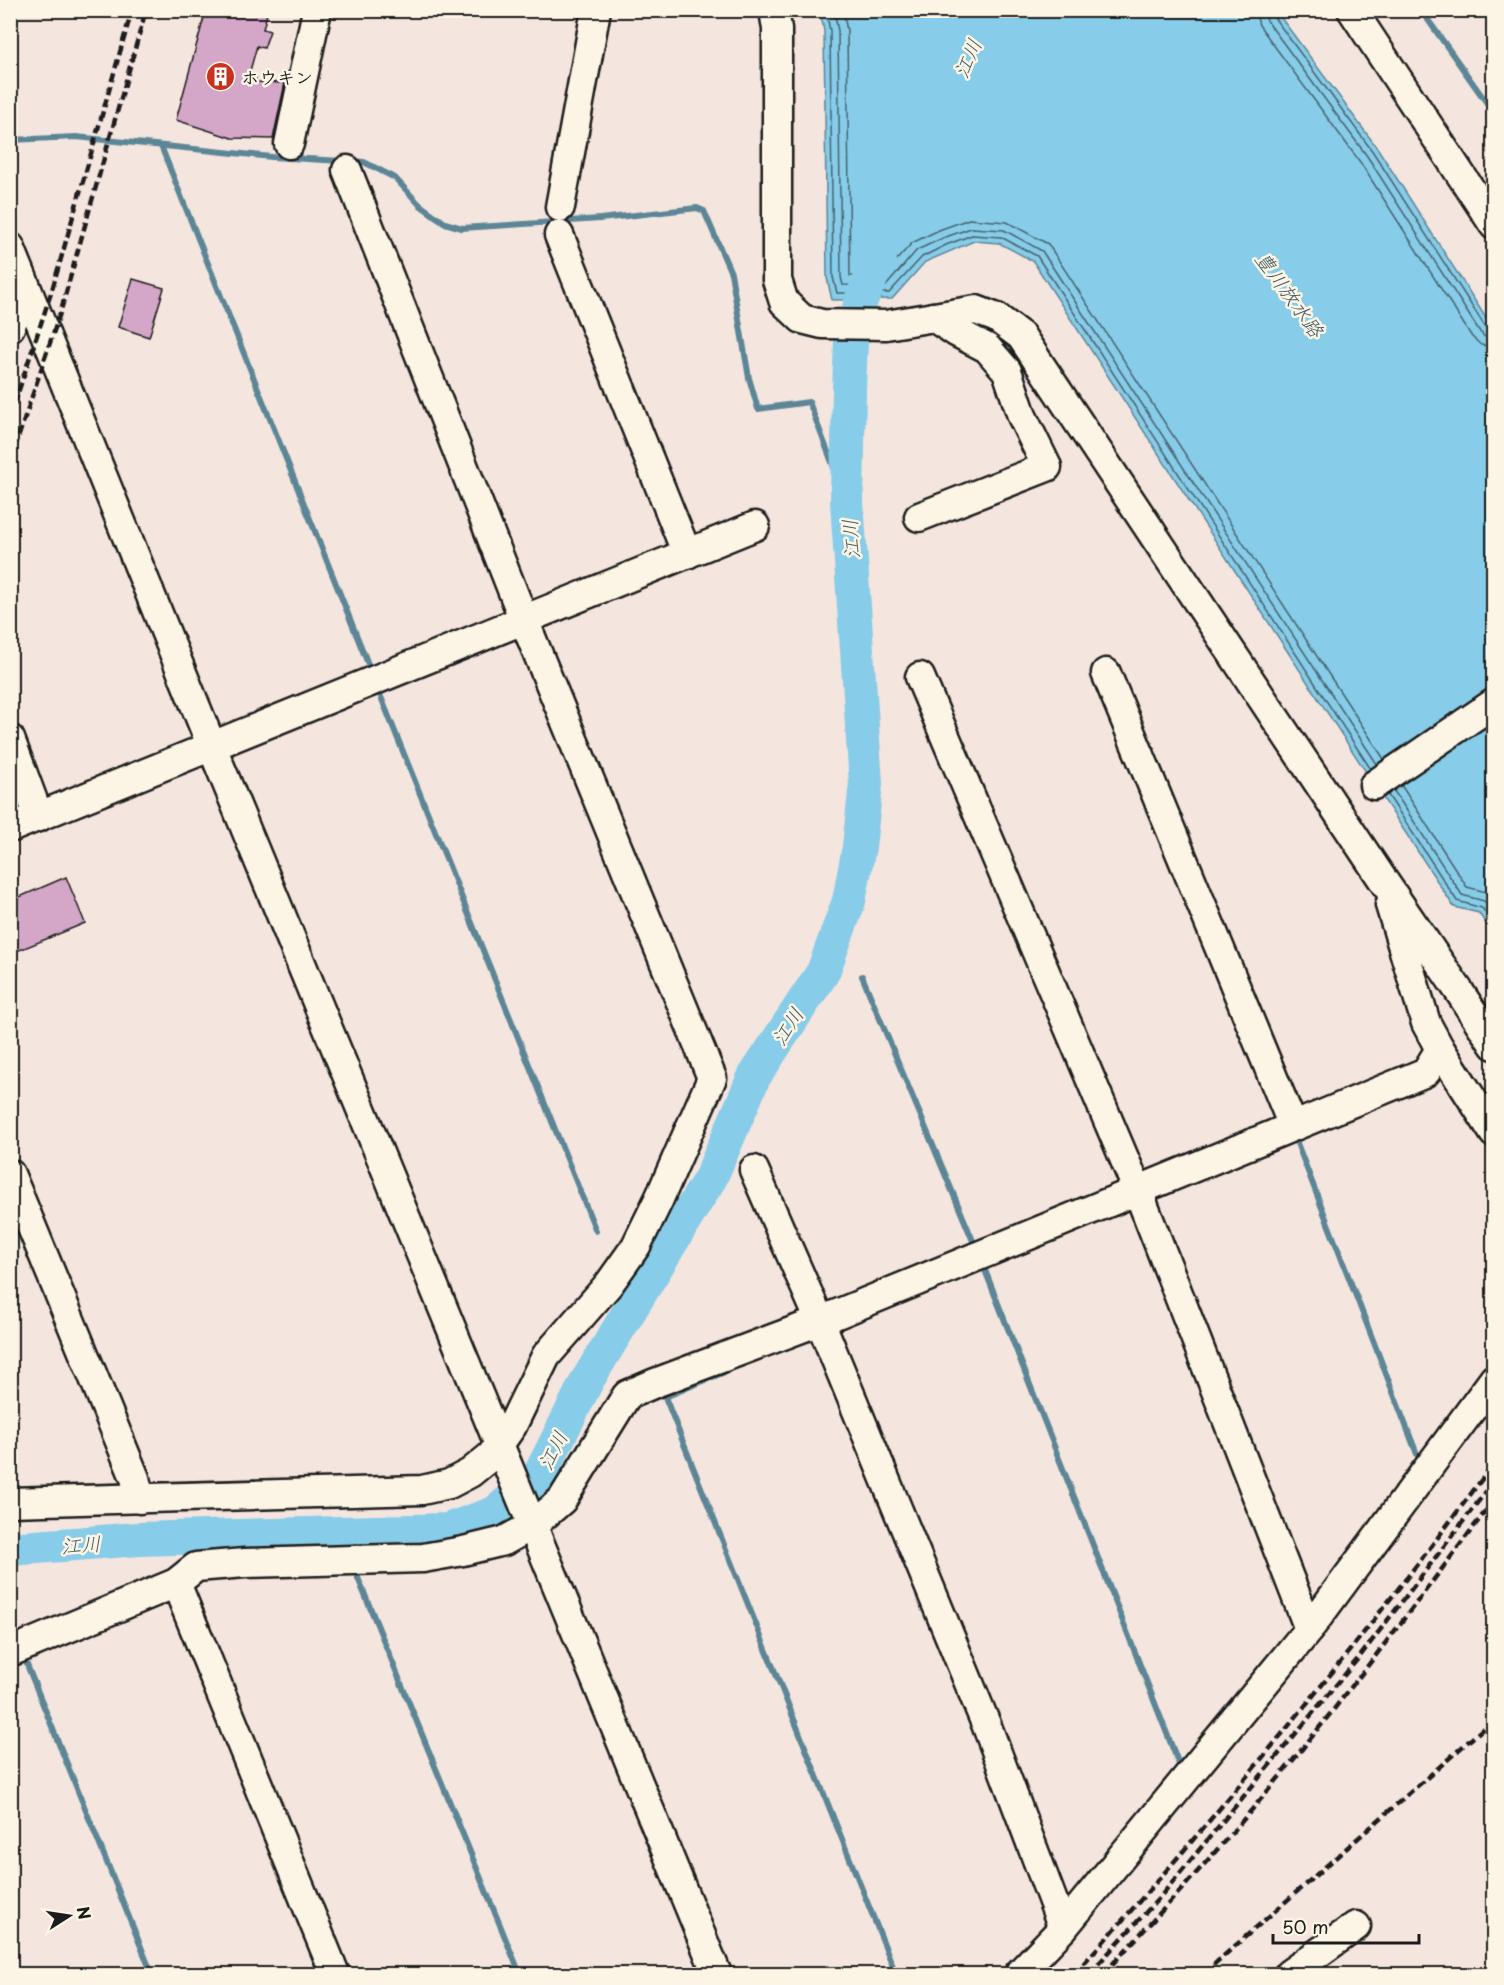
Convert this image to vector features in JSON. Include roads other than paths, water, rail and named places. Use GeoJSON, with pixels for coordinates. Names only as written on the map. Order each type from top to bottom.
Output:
{"type":"FeatureCollection","features":[{"type":"Feature","properties":{"kind":"street"},"geometry":{"type":"LineString","coordinates":[[289,144],[317,10]]}},
{"type":"Feature","properties":{"kind":"street"},"geometry":{"type":"LineString","coordinates":[[560,207],[596,10]]}},
{"type":"Feature","properties":{"kind":"street"},"geometry":{"type":"LineString","coordinates":[[774,10],[777,29],[777,280],[784,302],[802,319],[822,324],[886,325],[976,310],[997,318],[1021,336],[1494,1046]]}},
{"type":"Feature","properties":{"kind":"street"},"geometry":{"type":"LineString","coordinates":[[1352,10],[1494,225]]}},
{"type":"Feature","properties":{"kind":"street"},"geometry":{"type":"LineString","coordinates":[[10,1502],[422,1490],[449,1484],[470,1473],[502,1449],[546,1356],[609,1284],[636,1245],[659,1199],[712,1078],[524,620],[347,170]]}},
{"type":"Feature","properties":{"kind":"street"},"geometry":{"type":"LineString","coordinates":[[559,235],[687,554]]}},
{"type":"Feature","properties":{"kind":"street"},"geometry":{"type":"LineString","coordinates":[[10,247],[212,747],[717,1974]]}},
{"type":"Feature","properties":{"kind":"street"},"geometry":{"type":"LineString","coordinates":[[11,326],[26,289]]}},
{"type":"Feature","properties":{"kind":"street"},"geometry":{"type":"LineString","coordinates":[[919,517],[1047,467],[1022,416],[1007,372],[987,348],[933,317]]}},
{"type":"Feature","properties":{"kind":"street"},"geometry":{"type":"LineString","coordinates":[[10,828],[755,526]]}},
{"type":"Feature","properties":{"kind":"street"},"geometry":{"type":"LineString","coordinates":[[1106,673],[1293,1126]]}},
{"type":"Feature","properties":{"kind":"street"},"geometry":{"type":"LineString","coordinates":[[920,677],[1138,1191],[1309,1629]]}},
{"type":"Feature","properties":{"kind":"street"},"geometry":{"type":"LineString","coordinates":[[1374,785],[1494,703]]}},
{"type":"Feature","properties":{"kind":"street"},"geometry":{"type":"LineString","coordinates":[[10,740],[39,817]]}},
{"type":"Feature","properties":{"kind":"street"},"geometry":{"type":"LineString","coordinates":[[1383,880],[1426,1023],[1494,1133]]}},
{"type":"Feature","properties":{"kind":"street"},"geometry":{"type":"LineString","coordinates":[[10,1652],[176,1583],[196,1567],[245,1563],[423,1558],[504,1541],[562,1500],[627,1395],[820,1321],[1426,1072],[1440,1049]]}},
{"type":"Feature","properties":{"kind":"street"},"geometry":{"type":"LineString","coordinates":[[754,1170],[820,1321],[988,1729],[1063,1928]]}},
{"type":"Feature","properties":{"kind":"street"},"geometry":{"type":"LineString","coordinates":[[10,1174],[135,1478],[141,1499]]}},
{"type":"Feature","properties":{"kind":"street"},"geometry":{"type":"LineString","coordinates":[[1019,1974],[1063,1928],[1309,1629],[1494,1378]]}},
{"type":"Feature","properties":{"kind":"street"},"geometry":{"type":"LineString","coordinates":[[176,1583],[335,1974]]}},
{"type":"Feature","properties":{"kind":"street"},"geometry":{"type":"LineString","coordinates":[[1290,1974],[1356,1926]]}},
{"type":"Feature","properties":{"kind":"water","name":"豊川放水路"},"geometry":{"type":"Polygon","coordinates":[[[820,11],[1276,11],[1378,149],[1493,329],[1493,935],[1479,913],[1454,907],[1033,261],[999,243],[974,241],[925,262],[892,299],[832,300],[827,278],[824,31],[820,11]]]}},
{"type":"Feature","properties":{"kind":"waterway"},"geometry":{"type":"LineString","coordinates":[[1421,10],[1494,113]]}},
{"type":"Feature","properties":{"kind":"waterway"},"geometry":{"type":"LineString","coordinates":[[10,140],[76,137],[272,157],[342,161]]}},
{"type":"Feature","properties":{"kind":"waterway"},"geometry":{"type":"LineString","coordinates":[[161,146],[370,669]]}},
{"type":"Feature","properties":{"kind":"waterway"},"geometry":{"type":"LineString","coordinates":[[352,161],[364,162],[395,178],[420,205],[445,223],[462,228],[600,219],[697,208],[704,211],[731,273],[749,378],[758,409],[809,402],[847,502]]}},
{"type":"Feature","properties":{"kind":"waterway","name":"江川"},"geometry":{"type":"LineString","coordinates":[[10,1549],[139,1539],[447,1530],[495,1513],[539,1476],[588,1379],[711,1177],[754,1077],[823,972],[849,901],[859,847],[866,784],[847,502],[851,342],[861,300],[880,258]]}},
{"type":"Feature","properties":{"kind":"waterway"},"geometry":{"type":"LineString","coordinates":[[377,687],[596,1231]]}},
{"type":"Feature","properties":{"kind":"waterway"},"geometry":{"type":"LineString","coordinates":[[862,976],[976,1248]]}},
{"type":"Feature","properties":{"kind":"waterway"},"geometry":{"type":"LineString","coordinates":[[1295,1138],[1420,1462]]}},
{"type":"Feature","properties":{"kind":"waterway"},"geometry":{"type":"LineString","coordinates":[[983,1265],[1182,1772]]}},
{"type":"Feature","properties":{"kind":"waterway"},"geometry":{"type":"LineString","coordinates":[[727,1371],[665,1397],[896,1974]]}},
{"type":"Feature","properties":{"kind":"waterway"},"geometry":{"type":"LineString","coordinates":[[358,1578],[520,1974]]}},
{"type":"Feature","properties":{"kind":"waterway"},"geometry":{"type":"LineString","coordinates":[[25,1660],[152,1974]]}},
{"type":"Feature","properties":{"kind":"railway"},"geometry":{"type":"LineString","coordinates":[[10,417],[52,290],[132,10]]}},
{"type":"Feature","properties":{"kind":"railway"},"geometry":{"type":"LineString","coordinates":[[10,462],[61,310],[146,10]]}},
{"type":"Feature","properties":{"kind":"railway"},"geometry":{"type":"LineString","coordinates":[[1074,1974],[1184,1850],[1290,1724],[1394,1595],[1494,1463]]}},
{"type":"Feature","properties":{"kind":"railway"},"geometry":{"type":"LineString","coordinates":[[1089,1974],[1160,1897],[1361,1655],[1494,1481]]}},
{"type":"Feature","properties":{"kind":"railway"},"geometry":{"type":"LineString","coordinates":[[1103,1974],[1196,1874],[1285,1770],[1365,1670],[1494,1500]]}},
{"type":"Feature","properties":{"kind":"railway"},"geometry":{"type":"LineString","coordinates":[[1203,1974],[1494,1719]]}},
{"type":"Feature","properties":{"kind":"place","name":"ホウキン"},"geometry":{"type":"Point","coordinates":[220,76]}}]}
